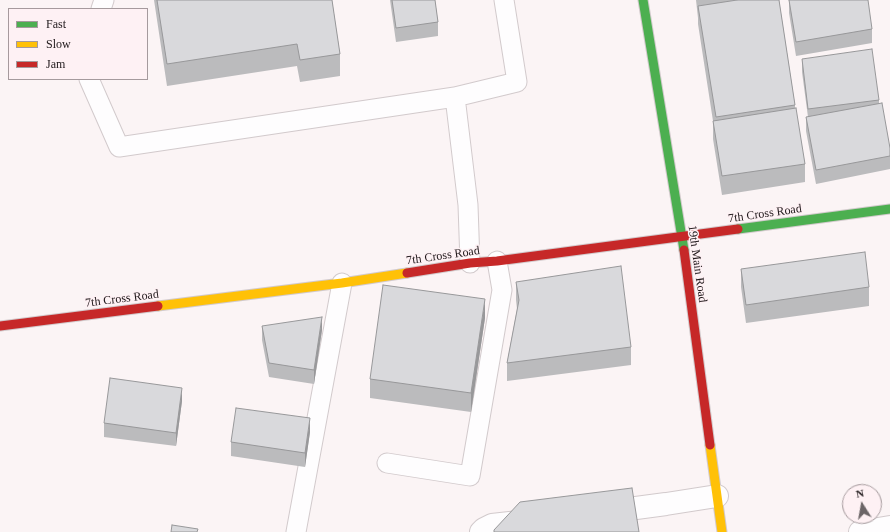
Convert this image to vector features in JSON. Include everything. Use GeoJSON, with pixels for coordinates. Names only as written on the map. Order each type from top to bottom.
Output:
{"type":"FeatureCollection","features":[{"type":"Feature","properties":{"kind":"street","name":"19th Main Road"},"geometry":{"type":"LineString","coordinates":[[643,0],[682,236],[722,532]]}},
{"type":"Feature","properties":{"kind":"street","name":"7th Cross Road"},"geometry":{"type":"LineString","coordinates":[[0,326],[342,283],[470,263],[497,261],[890,209]]}},
{"type":"Feature","properties":{"kind":"street"},"geometry":{"type":"LineString","coordinates":[[584,514],[717,496]]}},
{"type":"Feature","properties":{"kind":"street"},"geometry":{"type":"LineString","coordinates":[[482,532],[484,529],[492,525],[546,519]]}},
{"type":"Feature","properties":{"kind":"street"},"geometry":{"type":"LineString","coordinates":[[860,532],[890,527]]}},
{"type":"Feature","properties":{"kind":"lane"},"geometry":{"type":"LineString","coordinates":[[89,80],[119,147],[455,97],[517,82],[504,0]]}},
{"type":"Feature","properties":{"kind":"lane"},"geometry":{"type":"LineString","coordinates":[[455,97],[468,205],[470,263]]}},
{"type":"Feature","properties":{"kind":"lane"},"geometry":{"type":"LineString","coordinates":[[387,463],[470,476],[502,290],[497,261]]}},
{"type":"Feature","properties":{"kind":"lane"},"geometry":{"type":"LineString","coordinates":[[296,532],[342,283]]}},
{"type":"Feature","properties":{"kind":"building"},"geometry":{"type":"Polygon","coordinates":[[[157,0],[332,0],[340,54],[300,60],[297,44],[167,64],[157,0]]]}},
{"type":"Feature","properties":{"kind":"building"},"geometry":{"type":"Polygon","coordinates":[[[392,0],[435,0],[438,22],[396,28],[392,0]]]}},
{"type":"Feature","properties":{"kind":"building"},"geometry":{"type":"Polygon","coordinates":[[[737,0],[779,0],[795,105],[716,117],[698,6],[737,0]]]}},
{"type":"Feature","properties":{"kind":"building"},"geometry":{"type":"Polygon","coordinates":[[[789,0],[868,0],[872,29],[796,42],[789,0]]]}},
{"type":"Feature","properties":{"kind":"building"},"geometry":{"type":"Polygon","coordinates":[[[872,49],[879,100],[808,109],[802,59],[872,49]]]}},
{"type":"Feature","properties":{"kind":"building"},"geometry":{"type":"Polygon","coordinates":[[[882,103],[890,156],[816,170],[806,117],[882,103]]]}},
{"type":"Feature","properties":{"kind":"building"},"geometry":{"type":"Polygon","coordinates":[[[796,108],[805,164],[722,176],[713,121],[796,108]]]}},
{"type":"Feature","properties":{"kind":"building"},"geometry":{"type":"Polygon","coordinates":[[[865,252],[869,287],[746,305],[741,269],[865,252]]]}},
{"type":"Feature","properties":{"kind":"building"},"geometry":{"type":"Polygon","coordinates":[[[621,266],[631,347],[507,363],[519,300],[516,282],[621,266]]]}},
{"type":"Feature","properties":{"kind":"building"},"geometry":{"type":"Polygon","coordinates":[[[383,285],[485,299],[471,393],[370,379],[383,285]]]}},
{"type":"Feature","properties":{"kind":"building"},"geometry":{"type":"Polygon","coordinates":[[[322,317],[314,370],[269,363],[262,326],[322,317]]]}},
{"type":"Feature","properties":{"kind":"building"},"geometry":{"type":"Polygon","coordinates":[[[110,378],[182,388],[176,433],[104,423],[110,378]]]}},
{"type":"Feature","properties":{"kind":"building"},"geometry":{"type":"Polygon","coordinates":[[[236,408],[310,418],[305,453],[231,442],[236,408]]]}},
{"type":"Feature","properties":{"kind":"building"},"geometry":{"type":"Polygon","coordinates":[[[632,488],[639,532],[494,532],[494,530],[520,502],[632,488]]]}},
{"type":"Feature","properties":{"kind":"building"},"geometry":{"type":"Polygon","coordinates":[[[172,525],[198,529],[197,532],[171,532],[172,525]]]}},
{"type":"Feature","properties":{"kind":"traffic: fast"},"geometry":{"type":"LineString","coordinates":[[643,0],[684,250]]}},
{"type":"Feature","properties":{"kind":"traffic: fast"},"geometry":{"type":"LineString","coordinates":[[738,229],[890,209]]}},
{"type":"Feature","properties":{"kind":"traffic: slow"},"geometry":{"type":"LineString","coordinates":[[158,306],[342,283],[407,273]]}},
{"type":"Feature","properties":{"kind":"traffic: slow"},"geometry":{"type":"LineString","coordinates":[[710,445],[722,532]]}},
{"type":"Feature","properties":{"kind":"traffic: jam"},"geometry":{"type":"LineString","coordinates":[[407,273],[470,263],[497,261],[738,229]]}},
{"type":"Feature","properties":{"kind":"traffic: jam"},"geometry":{"type":"LineString","coordinates":[[684,250],[710,445]]}},
{"type":"Feature","properties":{"kind":"traffic: jam"},"geometry":{"type":"LineString","coordinates":[[0,326],[158,306]]}}]}
